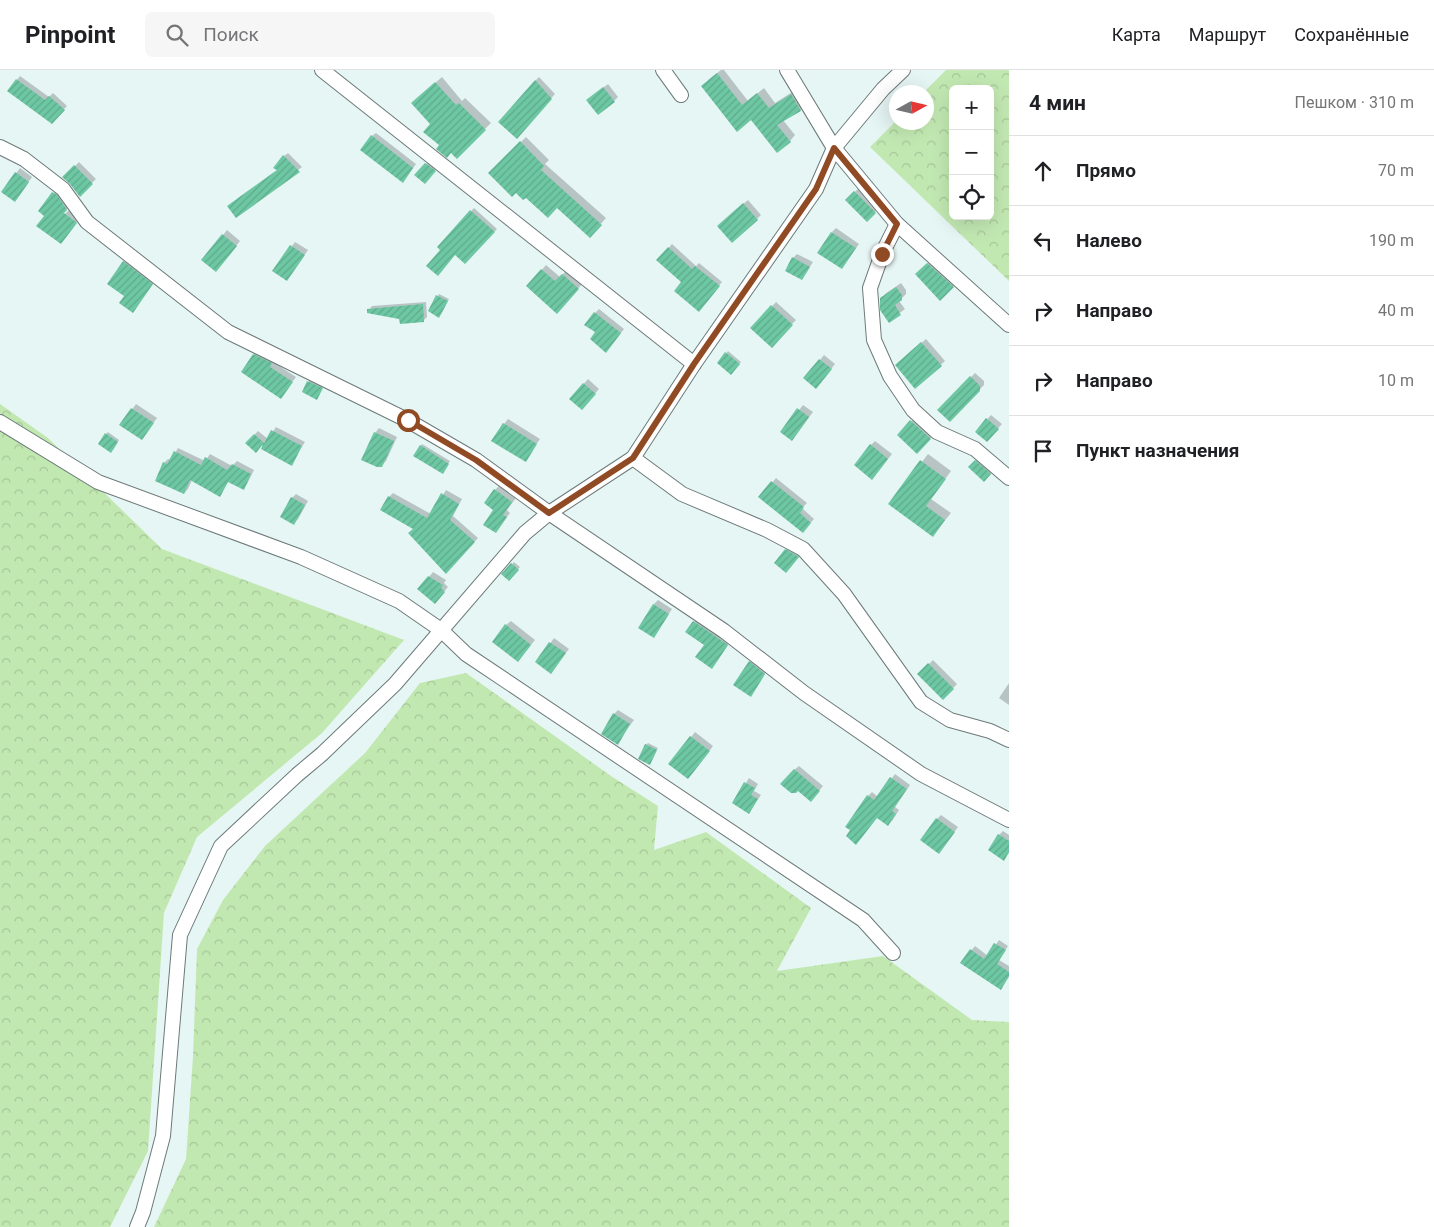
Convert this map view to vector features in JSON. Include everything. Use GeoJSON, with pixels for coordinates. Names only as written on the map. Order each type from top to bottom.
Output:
{"type":"FeatureCollection","features":[{"type":"Feature","properties":{"kind":"street"},"geometry":{"type":"LineString","coordinates":[[322,70],[694,364]]}},
{"type":"Feature","properties":{"kind":"street"},"geometry":{"type":"LineString","coordinates":[[663,70],[681,95]]}},
{"type":"Feature","properties":{"kind":"street"},"geometry":{"type":"LineString","coordinates":[[787,70],[834,148],[897,224],[1009,325]]}},
{"type":"Feature","properties":{"kind":"street"},"geometry":{"type":"LineString","coordinates":[[137,1227],[144,1212],[163,1136],[180,935],[222,846],[395,684],[525,533],[549,513],[633,458],[694,364],[816,189],[834,148],[883,89],[903,70]]}},
{"type":"Feature","properties":{"kind":"street"},"geometry":{"type":"LineString","coordinates":[[0,147],[24,159],[63,189],[87,222],[228,332],[408,420],[476,460],[549,513],[724,631],[804,693],[920,774],[1009,820]]}},
{"type":"Feature","properties":{"kind":"street"},"geometry":{"type":"LineString","coordinates":[[897,224],[882,254],[870,288],[874,340],[890,376],[913,410],[937,432],[975,449],[1009,478]]}},
{"type":"Feature","properties":{"kind":"street"},"geometry":{"type":"LineString","coordinates":[[0,422],[98,482],[301,557],[399,601],[441,630],[466,654],[864,920],[892,953]]}},
{"type":"Feature","properties":{"kind":"street"},"geometry":{"type":"LineString","coordinates":[[633,458],[682,494],[767,530],[803,549],[844,594],[921,702],[950,720],[990,731],[1009,740]]}},
{"type":"Feature","properties":{"kind":"green space"},"geometry":{"type":"Polygon","coordinates":[[[946,70],[1009,70],[1009,281],[870,147],[889,128],[889,130],[934,130],[934,85],[931,85],[946,70]]]}},
{"type":"Feature","properties":{"kind":"green space"},"geometry":{"type":"Polygon","coordinates":[[[0,404],[48,438],[162,549],[404,640],[322,733],[197,837],[164,913],[148,1151],[110,1227],[0,1227],[0,404]]]}},
{"type":"Feature","properties":{"kind":"green space"},"geometry":{"type":"Polygon","coordinates":[[[466,673],[611,776],[658,806],[654,850],[706,832],[811,908],[777,971],[883,956],[972,1020],[1009,1022],[1009,1227],[154,1227],[186,1159],[193,1056],[197,949],[223,900],[265,846],[365,753],[420,683],[466,673]]]}},
{"type":"Feature","properties":{"kind":"building"},"geometry":{"type":"Polygon","coordinates":[[[717,73],[742,105],[757,93],[769,108],[791,94],[801,111],[777,125],[791,142],[777,153],[751,120],[737,132],[701,86],[717,73]]]}},
{"type":"Feature","properties":{"kind":"building"},"geometry":{"type":"Polygon","coordinates":[[[16,79],[45,100],[49,96],[65,110],[52,124],[7,91],[16,79]]]}},
{"type":"Feature","properties":{"kind":"building"},"geometry":{"type":"Polygon","coordinates":[[[535,80],[552,99],[517,139],[498,122],[535,80]]]}},
{"type":"Feature","properties":{"kind":"building"},"geometry":{"type":"Polygon","coordinates":[[[435,82],[456,105],[459,103],[486,130],[457,159],[451,153],[447,158],[436,149],[439,145],[423,132],[430,124],[411,103],[435,82]]]}},
{"type":"Feature","properties":{"kind":"building"},"geometry":{"type":"Polygon","coordinates":[[[603,87],[615,102],[598,115],[586,100],[603,87]]]}},
{"type":"Feature","properties":{"kind":"building"},"geometry":{"type":"Polygon","coordinates":[[[371,135],[413,168],[403,183],[360,150],[371,135]]]}},
{"type":"Feature","properties":{"kind":"building"},"geometry":{"type":"Polygon","coordinates":[[[520,141],[544,166],[541,170],[602,225],[590,238],[557,208],[548,218],[526,198],[523,200],[516,193],[512,197],[488,173],[520,141]]]}},
{"type":"Feature","properties":{"kind":"building"},"geometry":{"type":"Polygon","coordinates":[[[283,155],[300,172],[236,218],[227,206],[277,170],[273,168],[283,155]]]}},
{"type":"Feature","properties":{"kind":"building"},"geometry":{"type":"Polygon","coordinates":[[[425,163],[436,171],[425,184],[414,175],[425,163]]]}},
{"type":"Feature","properties":{"kind":"building"},"geometry":{"type":"Polygon","coordinates":[[[74,165],[93,184],[80,197],[62,177],[74,165]]]}},
{"type":"Feature","properties":{"kind":"building"},"geometry":{"type":"Polygon","coordinates":[[[15,172],[29,182],[15,202],[1,192],[15,172]]]}},
{"type":"Feature","properties":{"kind":"building"},"geometry":{"type":"Polygon","coordinates":[[[854,191],[876,213],[867,222],[845,200],[854,191]]]}},
{"type":"Feature","properties":{"kind":"building"},"geometry":{"type":"Polygon","coordinates":[[[52,192],[57,195],[67,210],[64,213],[77,223],[61,244],[36,226],[44,216],[38,211],[52,192]]]}},
{"type":"Feature","properties":{"kind":"building"},"geometry":{"type":"Polygon","coordinates":[[[743,203],[758,220],[732,243],[717,226],[743,203]]]}},
{"type":"Feature","properties":{"kind":"building"},"geometry":{"type":"Polygon","coordinates":[[[470,210],[495,232],[465,264],[455,255],[438,276],[426,266],[440,250],[437,247],[470,210]]]}},
{"type":"Feature","properties":{"kind":"building"},"geometry":{"type":"Polygon","coordinates":[[[831,232],[856,248],[842,269],[817,253],[831,232]]]}},
{"type":"Feature","properties":{"kind":"building"},"geometry":{"type":"Polygon","coordinates":[[[222,234],[237,246],[216,272],[201,260],[222,234]]]}},
{"type":"Feature","properties":{"kind":"building"},"geometry":{"type":"Polygon","coordinates":[[[290,245],[305,255],[287,281],[272,271],[290,245]]]}},
{"type":"Feature","properties":{"kind":"building"},"geometry":{"type":"Polygon","coordinates":[[[668,247],[692,269],[695,266],[720,286],[699,312],[674,291],[681,282],[656,260],[668,247]]]}},
{"type":"Feature","properties":{"kind":"building"},"geometry":{"type":"Polygon","coordinates":[[[792,257],[810,267],[802,280],[785,271],[792,257]]]}},
{"type":"Feature","properties":{"kind":"building"},"geometry":{"type":"Polygon","coordinates":[[[123,261],[153,284],[133,313],[119,303],[124,296],[107,284],[123,261]]]}},
{"type":"Feature","properties":{"kind":"building"},"geometry":{"type":"Polygon","coordinates":[[[927,263],[954,287],[940,301],[915,274],[927,263]]]}},
{"type":"Feature","properties":{"kind":"building"},"geometry":{"type":"Polygon","coordinates":[[[541,269],[555,281],[562,274],[579,289],[557,314],[526,286],[541,269]]]}},
{"type":"Feature","properties":{"kind":"building"},"geometry":{"type":"Polygon","coordinates":[[[896,287],[902,295],[902,300],[895,305],[901,315],[889,323],[880,310],[880,298],[896,287]]]}},
{"type":"Feature","properties":{"kind":"building"},"geometry":{"type":"Polygon","coordinates":[[[436,295],[448,301],[439,318],[428,311],[436,295]]]}},
{"type":"Feature","properties":{"kind":"building"},"geometry":{"type":"Polygon","coordinates":[[[423,304],[424,322],[400,324],[399,319],[367,313],[367,309],[423,304]]]}},
{"type":"Feature","properties":{"kind":"building"},"geometry":{"type":"Polygon","coordinates":[[[771,305],[793,325],[772,348],[750,328],[771,305]]]}},
{"type":"Feature","properties":{"kind":"building"},"geometry":{"type":"Polygon","coordinates":[[[594,312],[621,333],[606,353],[590,339],[595,332],[584,325],[594,312]]]}},
{"type":"Feature","properties":{"kind":"building"},"geometry":{"type":"Polygon","coordinates":[[[921,342],[942,366],[915,389],[895,365],[921,342]]]}},
{"type":"Feature","properties":{"kind":"building"},"geometry":{"type":"Polygon","coordinates":[[[725,352],[740,364],[731,375],[717,363],[725,352]]]}},
{"type":"Feature","properties":{"kind":"building"},"geometry":{"type":"Polygon","coordinates":[[[253,354],[272,363],[270,367],[293,382],[281,399],[241,372],[253,354]]]}},
{"type":"Feature","properties":{"kind":"building"},"geometry":{"type":"Polygon","coordinates":[[[819,359],[832,369],[816,389],[803,378],[819,359]]]}},
{"type":"Feature","properties":{"kind":"building"},"geometry":{"type":"Polygon","coordinates":[[[970,376],[980,386],[980,391],[950,422],[937,410],[970,376]]]}},
{"type":"Feature","properties":{"kind":"building"},"geometry":{"type":"Polygon","coordinates":[[[307,381],[323,388],[317,400],[302,392],[307,381]]]}},
{"type":"Feature","properties":{"kind":"building"},"geometry":{"type":"Polygon","coordinates":[[[583,383],[596,394],[582,410],[569,399],[583,383]]]}},
{"type":"Feature","properties":{"kind":"building"},"geometry":{"type":"Polygon","coordinates":[[[131,408],[154,423],[142,440],[119,425],[131,408]]]}},
{"type":"Feature","properties":{"kind":"building"},"geometry":{"type":"Polygon","coordinates":[[[797,408],[809,417],[792,441],[780,432],[797,408]]]}},
{"type":"Feature","properties":{"kind":"building"},"geometry":{"type":"Polygon","coordinates":[[[986,418],[999,429],[987,442],[975,432],[986,418]]]}},
{"type":"Feature","properties":{"kind":"building"},"geometry":{"type":"Polygon","coordinates":[[[910,420],[931,439],[917,454],[897,435],[910,420]]]}},
{"type":"Feature","properties":{"kind":"building"},"geometry":{"type":"Polygon","coordinates":[[[503,423],[537,444],[526,462],[491,441],[503,423]]]}},
{"type":"Feature","properties":{"kind":"building"},"geometry":{"type":"Polygon","coordinates":[[[271,430],[302,446],[292,466],[261,449],[263,444],[256,453],[245,443],[254,434],[264,443],[271,430]]]}},
{"type":"Feature","properties":{"kind":"building"},"geometry":{"type":"Polygon","coordinates":[[[374,432],[394,441],[382,467],[377,467],[361,460],[374,432]]]}},
{"type":"Feature","properties":{"kind":"building"},"geometry":{"type":"Polygon","coordinates":[[[105,433],[118,442],[111,453],[98,444],[105,433]]]}},
{"type":"Feature","properties":{"kind":"building"},"geometry":{"type":"Polygon","coordinates":[[[870,444],[888,459],[872,480],[854,465],[870,444]]]}},
{"type":"Feature","properties":{"kind":"building"},"geometry":{"type":"Polygon","coordinates":[[[420,445],[449,464],[443,474],[413,456],[420,445]]]}},
{"type":"Feature","properties":{"kind":"building"},"geometry":{"type":"Polygon","coordinates":[[[174,451],[201,465],[205,457],[227,470],[232,464],[251,474],[244,490],[228,482],[220,497],[190,480],[184,494],[155,481],[163,462],[167,464],[174,451]]]}},
{"type":"Feature","properties":{"kind":"building"},"geometry":{"type":"Polygon","coordinates":[[[920,460],[946,479],[926,506],[945,520],[933,537],[888,504],[920,460]]]}},
{"type":"Feature","properties":{"kind":"building"},"geometry":{"type":"Polygon","coordinates":[[[975,460],[991,474],[984,482],[968,467],[975,460]]]}},
{"type":"Feature","properties":{"kind":"building"},"geometry":{"type":"Polygon","coordinates":[[[771,481],[804,507],[800,513],[811,523],[803,533],[758,497],[771,481]]]}},
{"type":"Feature","properties":{"kind":"building"},"geometry":{"type":"Polygon","coordinates":[[[494,489],[512,502],[503,515],[507,517],[496,533],[483,525],[493,510],[484,503],[494,489]]]}},
{"type":"Feature","properties":{"kind":"building"},"geometry":{"type":"Polygon","coordinates":[[[441,493],[459,504],[450,520],[475,542],[446,574],[408,533],[413,529],[380,510],[388,496],[427,518],[441,493]]]}},
{"type":"Feature","properties":{"kind":"building"},"geometry":{"type":"Polygon","coordinates":[[[291,497],[305,505],[294,525],[280,517],[291,497]]]}},
{"type":"Feature","properties":{"kind":"building"},"geometry":{"type":"Polygon","coordinates":[[[785,549],[799,557],[786,573],[774,563],[785,549]]]}},
{"type":"Feature","properties":{"kind":"building"},"geometry":{"type":"Polygon","coordinates":[[[511,563],[519,570],[509,581],[501,574],[511,563]]]}},
{"type":"Feature","properties":{"kind":"building"},"geometry":{"type":"Polygon","coordinates":[[[428,576],[443,585],[441,588],[445,592],[435,604],[417,589],[428,576]]]}},
{"type":"Feature","properties":{"kind":"building"},"geometry":{"type":"Polygon","coordinates":[[[653,604],[669,614],[654,638],[638,628],[653,604]]]}},
{"type":"Feature","properties":{"kind":"building"},"geometry":{"type":"Polygon","coordinates":[[[693,621],[728,645],[712,669],[695,657],[704,645],[685,632],[693,621]]]}},
{"type":"Feature","properties":{"kind":"building"},"geometry":{"type":"Polygon","coordinates":[[[505,624],[531,645],[518,662],[492,642],[505,624]]]}},
{"type":"Feature","properties":{"kind":"building"},"geometry":{"type":"Polygon","coordinates":[[[549,642],[566,653],[551,674],[535,662],[549,642]]]}},
{"type":"Feature","properties":{"kind":"building"},"geometry":{"type":"Polygon","coordinates":[[[749,661],[765,674],[751,697],[733,685],[749,661]]]}},
{"type":"Feature","properties":{"kind":"building"},"geometry":{"type":"Polygon","coordinates":[[[928,663],[954,689],[943,700],[917,674],[928,663]]]}},
{"type":"Feature","properties":{"kind":"building"},"geometry":{"type":"Polygon","coordinates":[[[613,713],[630,724],[618,745],[601,734],[613,713]]]}},
{"type":"Feature","properties":{"kind":"building"},"geometry":{"type":"Polygon","coordinates":[[[690,736],[710,751],[688,779],[668,764],[690,736]]]}},
{"type":"Feature","properties":{"kind":"building"},"geometry":{"type":"Polygon","coordinates":[[[645,744],[657,750],[650,765],[638,759],[645,744]]]}},
{"type":"Feature","properties":{"kind":"building"},"geometry":{"type":"Polygon","coordinates":[[[794,769],[820,791],[811,802],[798,791],[791,793],[780,784],[794,769]]]}},
{"type":"Feature","properties":{"kind":"building"},"geometry":{"type":"Polygon","coordinates":[[[890,777],[907,789],[892,811],[896,814],[888,826],[877,818],[856,845],[846,836],[850,830],[845,827],[867,795],[874,800],[890,777]]]}},
{"type":"Feature","properties":{"kind":"building"},"geometry":{"type":"Polygon","coordinates":[[[744,782],[755,788],[751,795],[758,799],[749,814],[732,803],[744,782]]]}},
{"type":"Feature","properties":{"kind":"building"},"geometry":{"type":"Polygon","coordinates":[[[936,818],[955,832],[939,854],[920,840],[936,818]]]}},
{"type":"Feature","properties":{"kind":"building"},"geometry":{"type":"Polygon","coordinates":[[[998,834],[1009,841],[1009,852],[1004,861],[988,850],[998,834]]]}},
{"type":"Feature","properties":{"kind":"building"},"geometry":{"type":"Polygon","coordinates":[[[994,943],[1006,950],[997,964],[1009,972],[1009,976],[1001,990],[960,963],[970,949],[984,959],[994,943]]]}},
{"type":"Feature","properties":{"kind":"route"},"geometry":{"type":"LineString","coordinates":[[408,420],[476,460],[549,513],[633,458],[694,364],[816,189],[834,148],[897,224],[882,254]]}}]}
